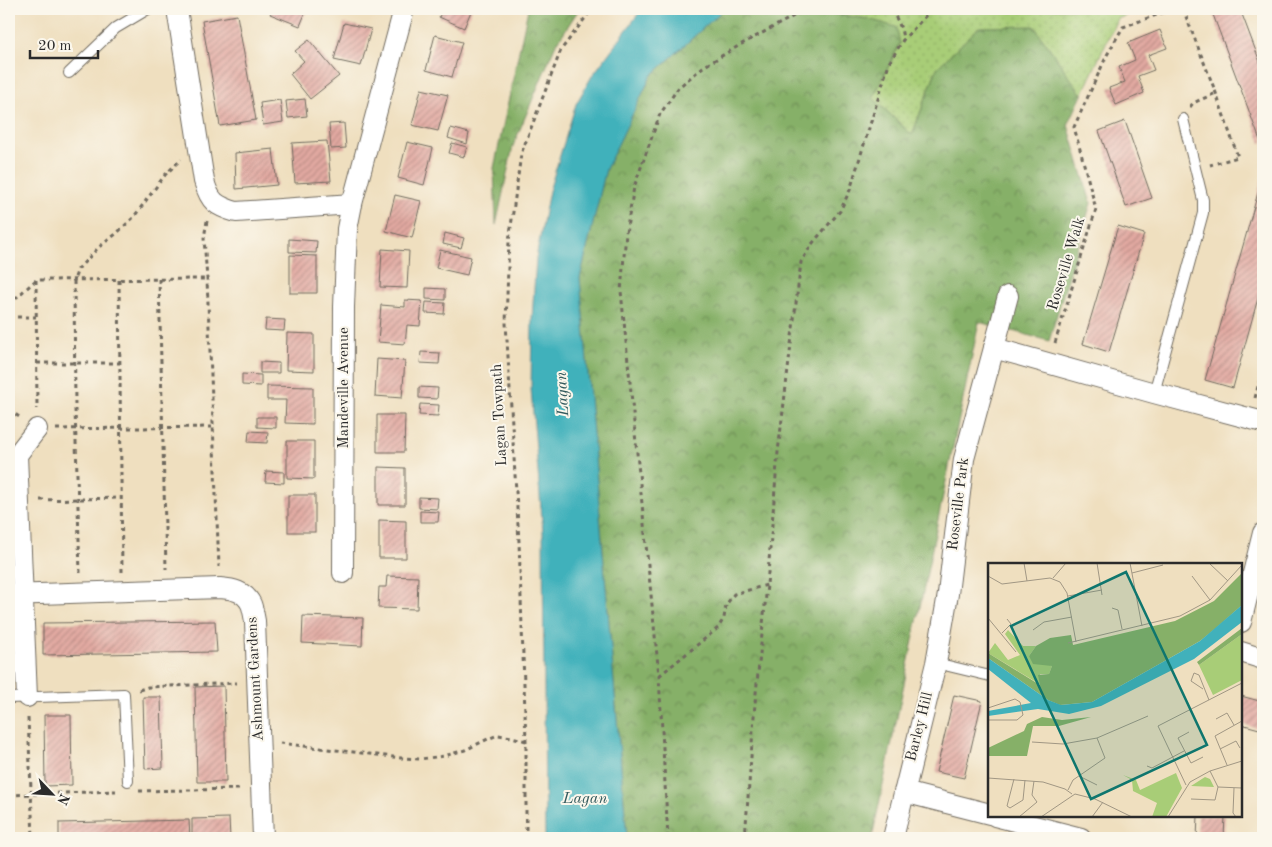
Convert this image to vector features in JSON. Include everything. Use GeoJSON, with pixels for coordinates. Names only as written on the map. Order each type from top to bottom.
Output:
{"type":"FeatureCollection","features":[{"type":"Feature","properties":{"kind":"street"},"geometry":{"type":"LineString","coordinates":[[177,9],[204,181],[208,194],[215,202],[224,208],[236,212],[352,204]]}},
{"type":"Feature","properties":{"kind":"street","name":"Mandeville Avenue"},"geometry":{"type":"LineString","coordinates":[[343,573],[344,306],[347,230],[352,204],[404,9]]}},
{"type":"Feature","properties":{"kind":"street","name":"Roseville Park"},"geometry":{"type":"LineString","coordinates":[[936,663],[948,594],[964,459],[1008,296]]}},
{"type":"Feature","properties":{"kind":"street"},"geometry":{"type":"LineString","coordinates":[[994,348],[1256,420]]}},
{"type":"Feature","properties":{"kind":"street"},"geometry":{"type":"LineString","coordinates":[[18,698],[16,595],[17,455],[37,430]]}},
{"type":"Feature","properties":{"kind":"street"},"geometry":{"type":"LineString","coordinates":[[1242,618],[1263,533]]}},
{"type":"Feature","properties":{"kind":"street","name":"Ashmount Gardens"},"geometry":{"type":"LineString","coordinates":[[16,595],[220,588],[233,590],[244,595],[251,604],[255,620],[263,838]]}},
{"type":"Feature","properties":{"kind":"street"},"geometry":{"type":"LineString","coordinates":[[1242,652],[1263,659]]}},
{"type":"Feature","properties":{"kind":"street","name":"Barley Hill"},"geometry":{"type":"LineString","coordinates":[[893,838],[936,663]]}},
{"type":"Feature","properties":{"kind":"street"},"geometry":{"type":"LineString","coordinates":[[904,792],[988,813]]}},
{"type":"Feature","properties":{"kind":"street"},"geometry":{"type":"LineString","coordinates":[[999,817],[1081,838]]}},
{"type":"Feature","properties":{"kind":"lane"},"geometry":{"type":"LineString","coordinates":[[69,73],[116,28],[148,9]]}},
{"type":"Feature","properties":{"kind":"lane"},"geometry":{"type":"LineString","coordinates":[[1154,393],[1203,213],[1203,200],[1183,119]]}},
{"type":"Feature","properties":{"kind":"lane"},"geometry":{"type":"LineString","coordinates":[[936,663],[988,676]]}},
{"type":"Feature","properties":{"kind":"lane"},"geometry":{"type":"LineString","coordinates":[[18,698],[124,694],[128,781]]}},
{"type":"Feature","properties":{"kind":"path","name":"Lagan Towpath"},"geometry":{"type":"LineString","coordinates":[[526,838],[526,741],[519,542],[506,323],[509,241],[521,154],[561,50],[592,9]]}},
{"type":"Feature","properties":{"kind":"path"},"geometry":{"type":"LineString","coordinates":[[668,838],[659,676],[621,291],[626,234],[634,187],[660,114],[679,87],[703,67],[740,44],[807,9]]}},
{"type":"Feature","properties":{"kind":"path"},"geometry":{"type":"LineString","coordinates":[[885,9],[932,9]]}},
{"type":"Feature","properties":{"kind":"path"},"geometry":{"type":"LineString","coordinates":[[745,838],[754,704],[767,585],[778,452],[801,262],[812,244],[840,211],[850,190],[889,63],[903,40],[932,9]]}},
{"type":"Feature","properties":{"kind":"path","name":"Roseville Walk"},"geometry":{"type":"LineString","coordinates":[[1048,364],[1096,209],[1074,127],[1107,55],[1123,27],[1173,9]]}},
{"type":"Feature","properties":{"kind":"path"},"geometry":{"type":"LineString","coordinates":[[1183,9],[1216,93],[1238,157],[1196,170]]}},
{"type":"Feature","properties":{"kind":"path"},"geometry":{"type":"LineString","coordinates":[[891,10],[899,21],[903,40]]}},
{"type":"Feature","properties":{"kind":"path"},"geometry":{"type":"LineString","coordinates":[[1183,119],[1193,103],[1216,93]]}},
{"type":"Feature","properties":{"kind":"path"},"geometry":{"type":"LineString","coordinates":[[81,592],[74,363],[74,280],[78,269],[99,247],[133,218],[178,160],[199,149]]}},
{"type":"Feature","properties":{"kind":"path"},"geometry":{"type":"LineString","coordinates":[[215,202],[207,220],[204,238],[220,588]]}},
{"type":"Feature","properties":{"kind":"path"},"geometry":{"type":"LineString","coordinates":[[9,304],[36,280],[207,279]]}},
{"type":"Feature","properties":{"kind":"path"},"geometry":{"type":"LineString","coordinates":[[36,280],[37,430]]}},
{"type":"Feature","properties":{"kind":"path"},"geometry":{"type":"LineString","coordinates":[[119,280],[123,590]]}},
{"type":"Feature","properties":{"kind":"path"},"geometry":{"type":"LineString","coordinates":[[159,280],[166,589]]}},
{"type":"Feature","properties":{"kind":"path"},"geometry":{"type":"LineString","coordinates":[[9,317],[36,317]]}},
{"type":"Feature","properties":{"kind":"path"},"geometry":{"type":"LineString","coordinates":[[37,363],[120,362]]}},
{"type":"Feature","properties":{"kind":"path"},"geometry":{"type":"LineString","coordinates":[[1256,420],[1263,367]]}},
{"type":"Feature","properties":{"kind":"path"},"geometry":{"type":"LineString","coordinates":[[76,429],[213,427]]}},
{"type":"Feature","properties":{"kind":"path"},"geometry":{"type":"LineString","coordinates":[[18,501],[122,498]]}},
{"type":"Feature","properties":{"kind":"path"},"geometry":{"type":"LineString","coordinates":[[659,676],[718,628],[724,618],[726,606],[734,594],[767,585]]}},
{"type":"Feature","properties":{"kind":"path"},"geometry":{"type":"LineString","coordinates":[[124,694],[148,687],[258,682]]}},
{"type":"Feature","properties":{"kind":"path"},"geometry":{"type":"LineString","coordinates":[[18,698],[31,794],[34,838]]}},
{"type":"Feature","properties":{"kind":"path"},"geometry":{"type":"LineString","coordinates":[[260,741],[420,759],[458,752],[498,736],[526,741]]}},
{"type":"Feature","properties":{"kind":"path"},"geometry":{"type":"LineString","coordinates":[[139,791],[261,788]]}},
{"type":"Feature","properties":{"kind":"path"},"geometry":{"type":"LineString","coordinates":[[9,795],[120,791]]}},
{"type":"Feature","properties":{"kind":"green space"},"geometry":{"type":"Polygon","coordinates":[[[528,9],[579,9],[555,46],[513,146],[496,225],[494,168],[528,9]]]}},
{"type":"Feature","properties":{"kind":"green space"},"geometry":{"type":"Polygon","coordinates":[[[724,9],[832,9],[829,13],[868,19],[896,27],[900,43],[873,98],[912,135],[937,68],[979,27],[1034,26],[1082,95],[1068,125],[1091,203],[1049,341],[979,322],[872,838],[627,838],[580,278],[606,169],[651,76],[724,9]]]}},
{"type":"Feature","properties":{"kind":"green space"},"geometry":{"type":"Polygon","coordinates":[[[832,9],[1144,9],[1117,19],[1082,95],[1034,26],[937,68],[912,135],[873,98],[900,43],[868,19],[829,13],[832,9]]]}},
{"type":"Feature","properties":{"kind":"water","name":"Lagan"},"geometry":{"type":"Polygon","coordinates":[[[642,9],[724,9],[651,76],[606,169],[580,278],[627,838],[545,838],[543,532],[531,389],[532,319],[536,258],[549,191],[576,104],[592,76],[642,9]]]}},
{"type":"Feature","properties":{"kind":"building"},"geometry":{"type":"Polygon","coordinates":[[[273,9],[307,9],[300,26],[270,14],[273,9]]]}},
{"type":"Feature","properties":{"kind":"building"},"geometry":{"type":"Polygon","coordinates":[[[443,9],[472,9],[464,28],[439,17],[443,9]]]}},
{"type":"Feature","properties":{"kind":"building"},"geometry":{"type":"Polygon","coordinates":[[[1222,9],[1240,9],[1263,70],[1263,143],[1261,143],[1212,12],[1222,9]]]}},
{"type":"Feature","properties":{"kind":"building"},"geometry":{"type":"Polygon","coordinates":[[[237,15],[256,120],[220,126],[202,21],[237,15]]]}},
{"type":"Feature","properties":{"kind":"building"},"geometry":{"type":"Polygon","coordinates":[[[344,23],[371,29],[361,66],[334,60],[344,23]]]}},
{"type":"Feature","properties":{"kind":"building"},"geometry":{"type":"Polygon","coordinates":[[[1160,30],[1167,48],[1148,55],[1154,70],[1138,76],[1144,93],[1116,105],[1109,88],[1125,82],[1119,67],[1135,60],[1128,43],[1160,30]]]}},
{"type":"Feature","properties":{"kind":"building"},"geometry":{"type":"Polygon","coordinates":[[[435,35],[462,42],[452,77],[426,70],[435,35]]]}},
{"type":"Feature","properties":{"kind":"building"},"geometry":{"type":"Polygon","coordinates":[[[309,40],[339,76],[310,99],[290,74],[304,61],[295,51],[309,40]]]}},
{"type":"Feature","properties":{"kind":"building"},"geometry":{"type":"Polygon","coordinates":[[[421,89],[448,95],[438,131],[412,125],[421,89]]]}},
{"type":"Feature","properties":{"kind":"building"},"geometry":{"type":"Polygon","coordinates":[[[305,99],[307,116],[288,118],[286,101],[305,99]]]}},
{"type":"Feature","properties":{"kind":"building"},"geometry":{"type":"Polygon","coordinates":[[[280,100],[283,122],[263,125],[260,103],[280,100]]]}},
{"type":"Feature","properties":{"kind":"building"},"geometry":{"type":"Polygon","coordinates":[[[1125,121],[1152,198],[1126,207],[1099,131],[1125,121]]]}},
{"type":"Feature","properties":{"kind":"building"},"geometry":{"type":"Polygon","coordinates":[[[344,123],[346,148],[331,149],[329,124],[344,123]]]}},
{"type":"Feature","properties":{"kind":"building"},"geometry":{"type":"Polygon","coordinates":[[[451,128],[469,133],[467,144],[448,138],[451,128]]]}},
{"type":"Feature","properties":{"kind":"building"},"geometry":{"type":"Polygon","coordinates":[[[327,141],[331,181],[295,183],[292,143],[327,141]]]}},
{"type":"Feature","properties":{"kind":"building"},"geometry":{"type":"Polygon","coordinates":[[[407,142],[433,148],[424,185],[398,178],[407,142]]]}},
{"type":"Feature","properties":{"kind":"building"},"geometry":{"type":"Polygon","coordinates":[[[452,143],[467,147],[464,157],[449,153],[452,143]]]}},
{"type":"Feature","properties":{"kind":"building"},"geometry":{"type":"Polygon","coordinates":[[[273,149],[277,185],[236,189],[235,153],[273,149]]]}},
{"type":"Feature","properties":{"kind":"building"},"geometry":{"type":"Polygon","coordinates":[[[1263,175],[1263,280],[1233,388],[1205,380],[1263,175]]]}},
{"type":"Feature","properties":{"kind":"building"},"geometry":{"type":"Polygon","coordinates":[[[395,195],[421,201],[412,238],[386,231],[395,195]]]}},
{"type":"Feature","properties":{"kind":"building"},"geometry":{"type":"Polygon","coordinates":[[[1118,226],[1144,234],[1109,352],[1083,344],[1118,226]]]}},
{"type":"Feature","properties":{"kind":"building"},"geometry":{"type":"Polygon","coordinates":[[[445,233],[464,238],[461,248],[443,244],[445,233]]]}},
{"type":"Feature","properties":{"kind":"building"},"geometry":{"type":"Polygon","coordinates":[[[289,239],[317,241],[316,253],[289,252],[289,239]]]}},
{"type":"Feature","properties":{"kind":"building"},"geometry":{"type":"Polygon","coordinates":[[[382,249],[409,251],[407,288],[380,287],[382,249]]]}},
{"type":"Feature","properties":{"kind":"building"},"geometry":{"type":"Polygon","coordinates":[[[440,250],[471,257],[467,275],[436,268],[440,250]]]}},
{"type":"Feature","properties":{"kind":"building"},"geometry":{"type":"Polygon","coordinates":[[[290,255],[317,256],[317,293],[290,293],[290,255]]]}},
{"type":"Feature","properties":{"kind":"building"},"geometry":{"type":"Polygon","coordinates":[[[426,288],[445,289],[445,300],[426,299],[426,288]]]}},
{"type":"Feature","properties":{"kind":"building"},"geometry":{"type":"Polygon","coordinates":[[[405,300],[422,301],[420,326],[407,325],[405,344],[378,342],[381,305],[405,307],[405,300]]]}},
{"type":"Feature","properties":{"kind":"building"},"geometry":{"type":"Polygon","coordinates":[[[426,302],[445,303],[444,314],[425,313],[426,302]]]}},
{"type":"Feature","properties":{"kind":"building"},"geometry":{"type":"Polygon","coordinates":[[[266,319],[285,320],[284,331],[265,330],[266,319]]]}},
{"type":"Feature","properties":{"kind":"building"},"geometry":{"type":"Polygon","coordinates":[[[287,333],[314,334],[314,371],[286,370],[287,333]]]}},
{"type":"Feature","properties":{"kind":"building"},"geometry":{"type":"Polygon","coordinates":[[[421,352],[440,353],[439,364],[420,363],[421,352]]]}},
{"type":"Feature","properties":{"kind":"building"},"geometry":{"type":"Polygon","coordinates":[[[377,359],[405,361],[402,398],[375,396],[377,359]]]}},
{"type":"Feature","properties":{"kind":"building"},"geometry":{"type":"Polygon","coordinates":[[[260,362],[279,363],[279,373],[260,373],[260,362]]]}},
{"type":"Feature","properties":{"kind":"building"},"geometry":{"type":"Polygon","coordinates":[[[242,374],[261,375],[261,386],[242,385],[242,374]]]}},
{"type":"Feature","properties":{"kind":"building"},"geometry":{"type":"Polygon","coordinates":[[[267,386],[313,387],[313,424],[285,423],[286,400],[267,400],[267,386]]]}},
{"type":"Feature","properties":{"kind":"building"},"geometry":{"type":"Polygon","coordinates":[[[419,387],[438,388],[437,399],[419,398],[419,387]]]}},
{"type":"Feature","properties":{"kind":"building"},"geometry":{"type":"Polygon","coordinates":[[[420,404],[439,405],[438,416],[419,415],[420,404]]]}},
{"type":"Feature","properties":{"kind":"building"},"geometry":{"type":"Polygon","coordinates":[[[377,415],[405,415],[404,452],[377,452],[377,415]]]}},
{"type":"Feature","properties":{"kind":"building"},"geometry":{"type":"Polygon","coordinates":[[[257,417],[276,417],[276,428],[257,427],[257,417]]]}},
{"type":"Feature","properties":{"kind":"building"},"geometry":{"type":"Polygon","coordinates":[[[249,431],[268,432],[267,443],[248,442],[249,431]]]}},
{"type":"Feature","properties":{"kind":"building"},"geometry":{"type":"Polygon","coordinates":[[[287,441],[314,441],[314,479],[287,478],[287,441]]]}},
{"type":"Feature","properties":{"kind":"building"},"geometry":{"type":"Polygon","coordinates":[[[378,467],[405,468],[405,505],[378,505],[378,467]]]}},
{"type":"Feature","properties":{"kind":"building"},"geometry":{"type":"Polygon","coordinates":[[[266,471],[284,472],[284,483],[265,482],[266,471]]]}},
{"type":"Feature","properties":{"kind":"building"},"geometry":{"type":"Polygon","coordinates":[[[288,495],[315,495],[315,532],[288,532],[288,495]]]}},
{"type":"Feature","properties":{"kind":"building"},"geometry":{"type":"Polygon","coordinates":[[[419,497],[438,498],[437,509],[419,508],[419,497]]]}},
{"type":"Feature","properties":{"kind":"building"},"geometry":{"type":"Polygon","coordinates":[[[420,511],[439,512],[438,522],[420,522],[420,511]]]}},
{"type":"Feature","properties":{"kind":"building"},"geometry":{"type":"Polygon","coordinates":[[[379,520],[406,521],[406,558],[379,558],[379,520]]]}},
{"type":"Feature","properties":{"kind":"building"},"geometry":{"type":"Polygon","coordinates":[[[387,576],[418,577],[417,609],[378,608],[379,587],[386,587],[387,576]]]}},
{"type":"Feature","properties":{"kind":"building"},"geometry":{"type":"Polygon","coordinates":[[[303,616],[363,618],[362,646],[302,643],[303,616]]]}},
{"type":"Feature","properties":{"kind":"building"},"geometry":{"type":"Polygon","coordinates":[[[215,621],[217,652],[43,655],[43,623],[215,621]]]}},
{"type":"Feature","properties":{"kind":"building"},"geometry":{"type":"Polygon","coordinates":[[[224,686],[226,782],[197,782],[195,687],[224,686]]]}},
{"type":"Feature","properties":{"kind":"building"},"geometry":{"type":"Polygon","coordinates":[[[954,695],[982,701],[964,778],[936,772],[954,695]]]}},
{"type":"Feature","properties":{"kind":"building"},"geometry":{"type":"Polygon","coordinates":[[[1242,696],[1263,702],[1263,730],[1242,724],[1242,696]]]}},
{"type":"Feature","properties":{"kind":"building"},"geometry":{"type":"Polygon","coordinates":[[[143,697],[161,697],[163,768],[145,769],[143,697]]]}},
{"type":"Feature","properties":{"kind":"building"},"geometry":{"type":"Polygon","coordinates":[[[44,715],[71,715],[72,785],[45,786],[44,715]]]}},
{"type":"Feature","properties":{"kind":"building"},"geometry":{"type":"Polygon","coordinates":[[[1198,817],[1225,817],[1224,838],[1197,838],[1198,817]]]}},
{"type":"Feature","properties":{"kind":"building"},"geometry":{"type":"Polygon","coordinates":[[[229,818],[230,838],[192,838],[192,819],[229,818]]]}},
{"type":"Feature","properties":{"kind":"building"},"geometry":{"type":"Polygon","coordinates":[[[189,820],[190,838],[59,838],[59,823],[189,820]]]}}]}
